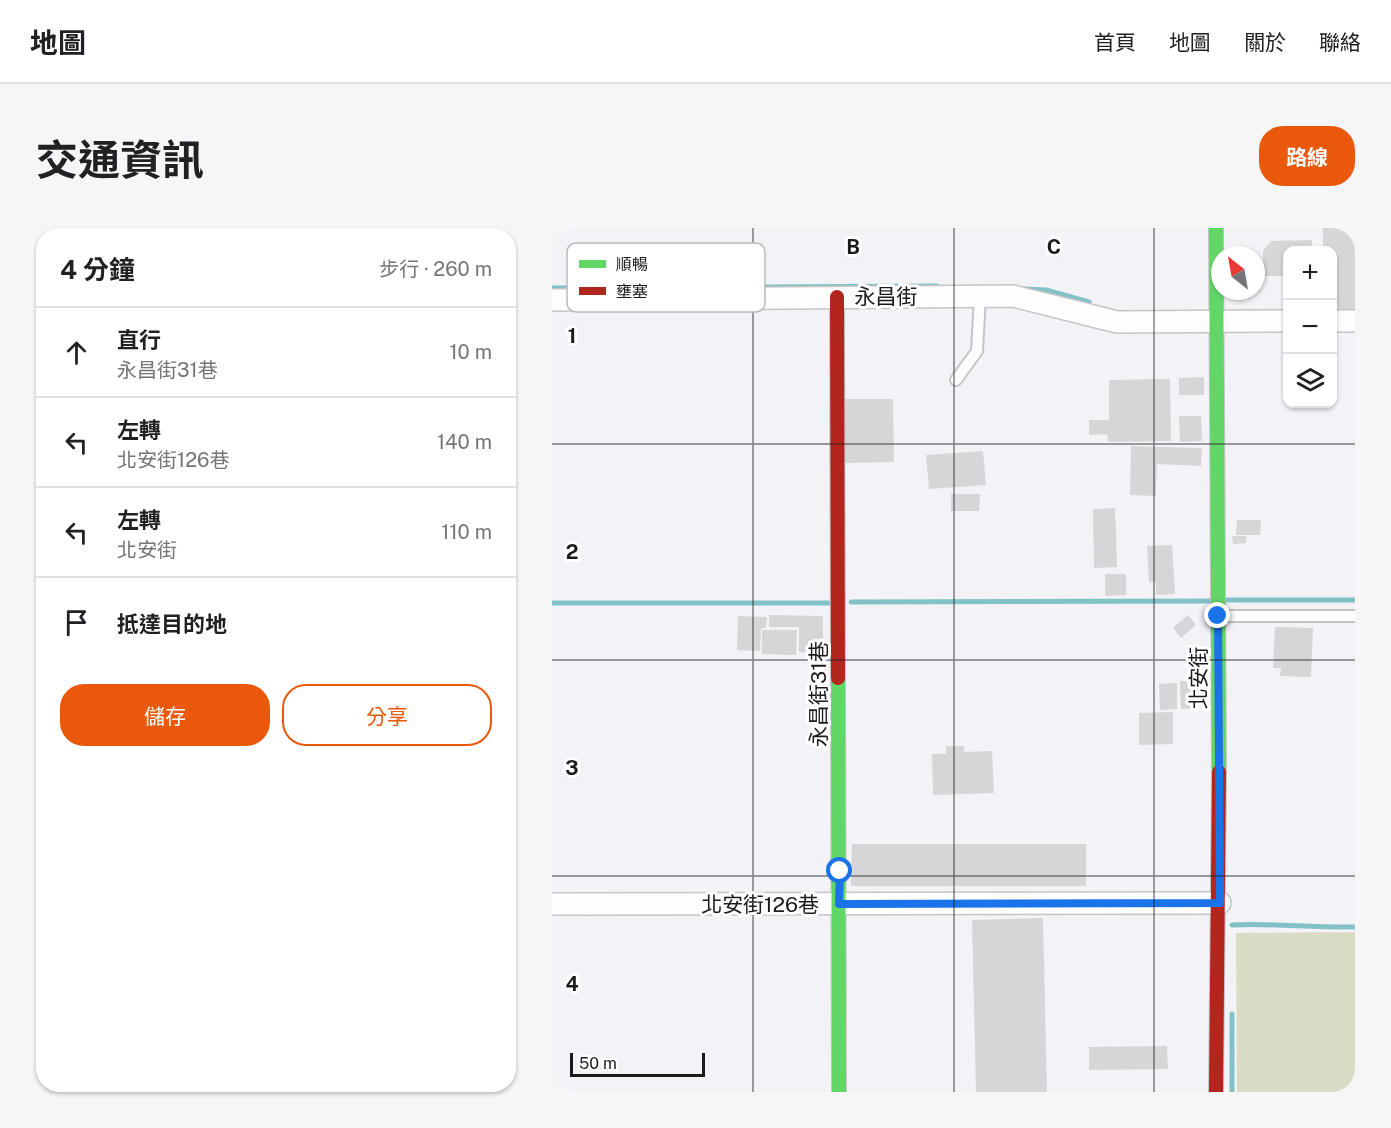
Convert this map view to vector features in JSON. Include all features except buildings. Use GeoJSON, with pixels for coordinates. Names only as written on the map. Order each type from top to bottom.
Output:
{"type":"FeatureCollection","features":[{"type":"Feature","properties":{"kind":"street","name":"北安街"},"geometry":{"type":"LineString","coordinates":[[1216,228],[1220,903],[1216,1092]]}},
{"type":"Feature","properties":{"kind":"street","name":"永昌街"},"geometry":{"type":"LineString","coordinates":[[765,298],[1013,296],[1117,322],[1283,321]]}},
{"type":"Feature","properties":{"kind":"street","name":"永昌街31巷"},"geometry":{"type":"LineString","coordinates":[[837,297],[839,1092]]}},
{"type":"Feature","properties":{"kind":"street","name":"永昌街"},"geometry":{"type":"LineString","coordinates":[[552,300],[567,300]]}},
{"type":"Feature","properties":{"kind":"street"},"geometry":{"type":"LineString","coordinates":[[1337,321],[1355,321]]}},
{"type":"Feature","properties":{"kind":"street","name":"北安街126巷"},"geometry":{"type":"LineString","coordinates":[[552,904],[1220,903]]}},
{"type":"Feature","properties":{"kind":"lane"},"geometry":{"type":"LineString","coordinates":[[956,380],[977,351],[980,296]]}},
{"type":"Feature","properties":{"kind":"lane"},"geometry":{"type":"LineString","coordinates":[[1218,616],[1355,616]]}},
{"type":"Feature","properties":{"kind":"green space"},"geometry":{"type":"Polygon","coordinates":[[[1355,932],[1355,1092],[1237,1092],[1236,933],[1355,932]]]}},
{"type":"Feature","properties":{"kind":"waterway"},"geometry":{"type":"LineString","coordinates":[[765,287],[937,286]]}},
{"type":"Feature","properties":{"kind":"waterway"},"geometry":{"type":"LineString","coordinates":[[552,288],[567,288]]}},
{"type":"Feature","properties":{"kind":"waterway"},"geometry":{"type":"LineString","coordinates":[[1024,289],[1046,290],[1089,302]]}},
{"type":"Feature","properties":{"kind":"waterway"},"geometry":{"type":"LineString","coordinates":[[1226,600],[1355,600]]}},
{"type":"Feature","properties":{"kind":"waterway"},"geometry":{"type":"LineString","coordinates":[[851,602],[1210,601]]}},
{"type":"Feature","properties":{"kind":"waterway"},"geometry":{"type":"LineString","coordinates":[[552,603],[829,603]]}},
{"type":"Feature","properties":{"kind":"waterway"},"geometry":{"type":"LineString","coordinates":[[1232,925],[1355,927]]}},
{"type":"Feature","properties":{"kind":"waterway"},"geometry":{"type":"LineString","coordinates":[[1232,1014],[1232,1092]]}},
{"type":"Feature","properties":{"kind":"traffic: fast"},"geometry":{"type":"LineString","coordinates":[[1216,228],[1219,772]]}},
{"type":"Feature","properties":{"kind":"traffic: fast"},"geometry":{"type":"LineString","coordinates":[[838,678],[839,1092]]}},
{"type":"Feature","properties":{"kind":"traffic: jam"},"geometry":{"type":"LineString","coordinates":[[837,297],[838,678]]}},
{"type":"Feature","properties":{"kind":"traffic: jam"},"geometry":{"type":"LineString","coordinates":[[1216,1092],[1219,772]]}},
{"type":"Feature","properties":{"kind":"route"},"geometry":{"type":"LineString","coordinates":[[840,871],[839,904],[1220,903],[1218,616]]}}]}
